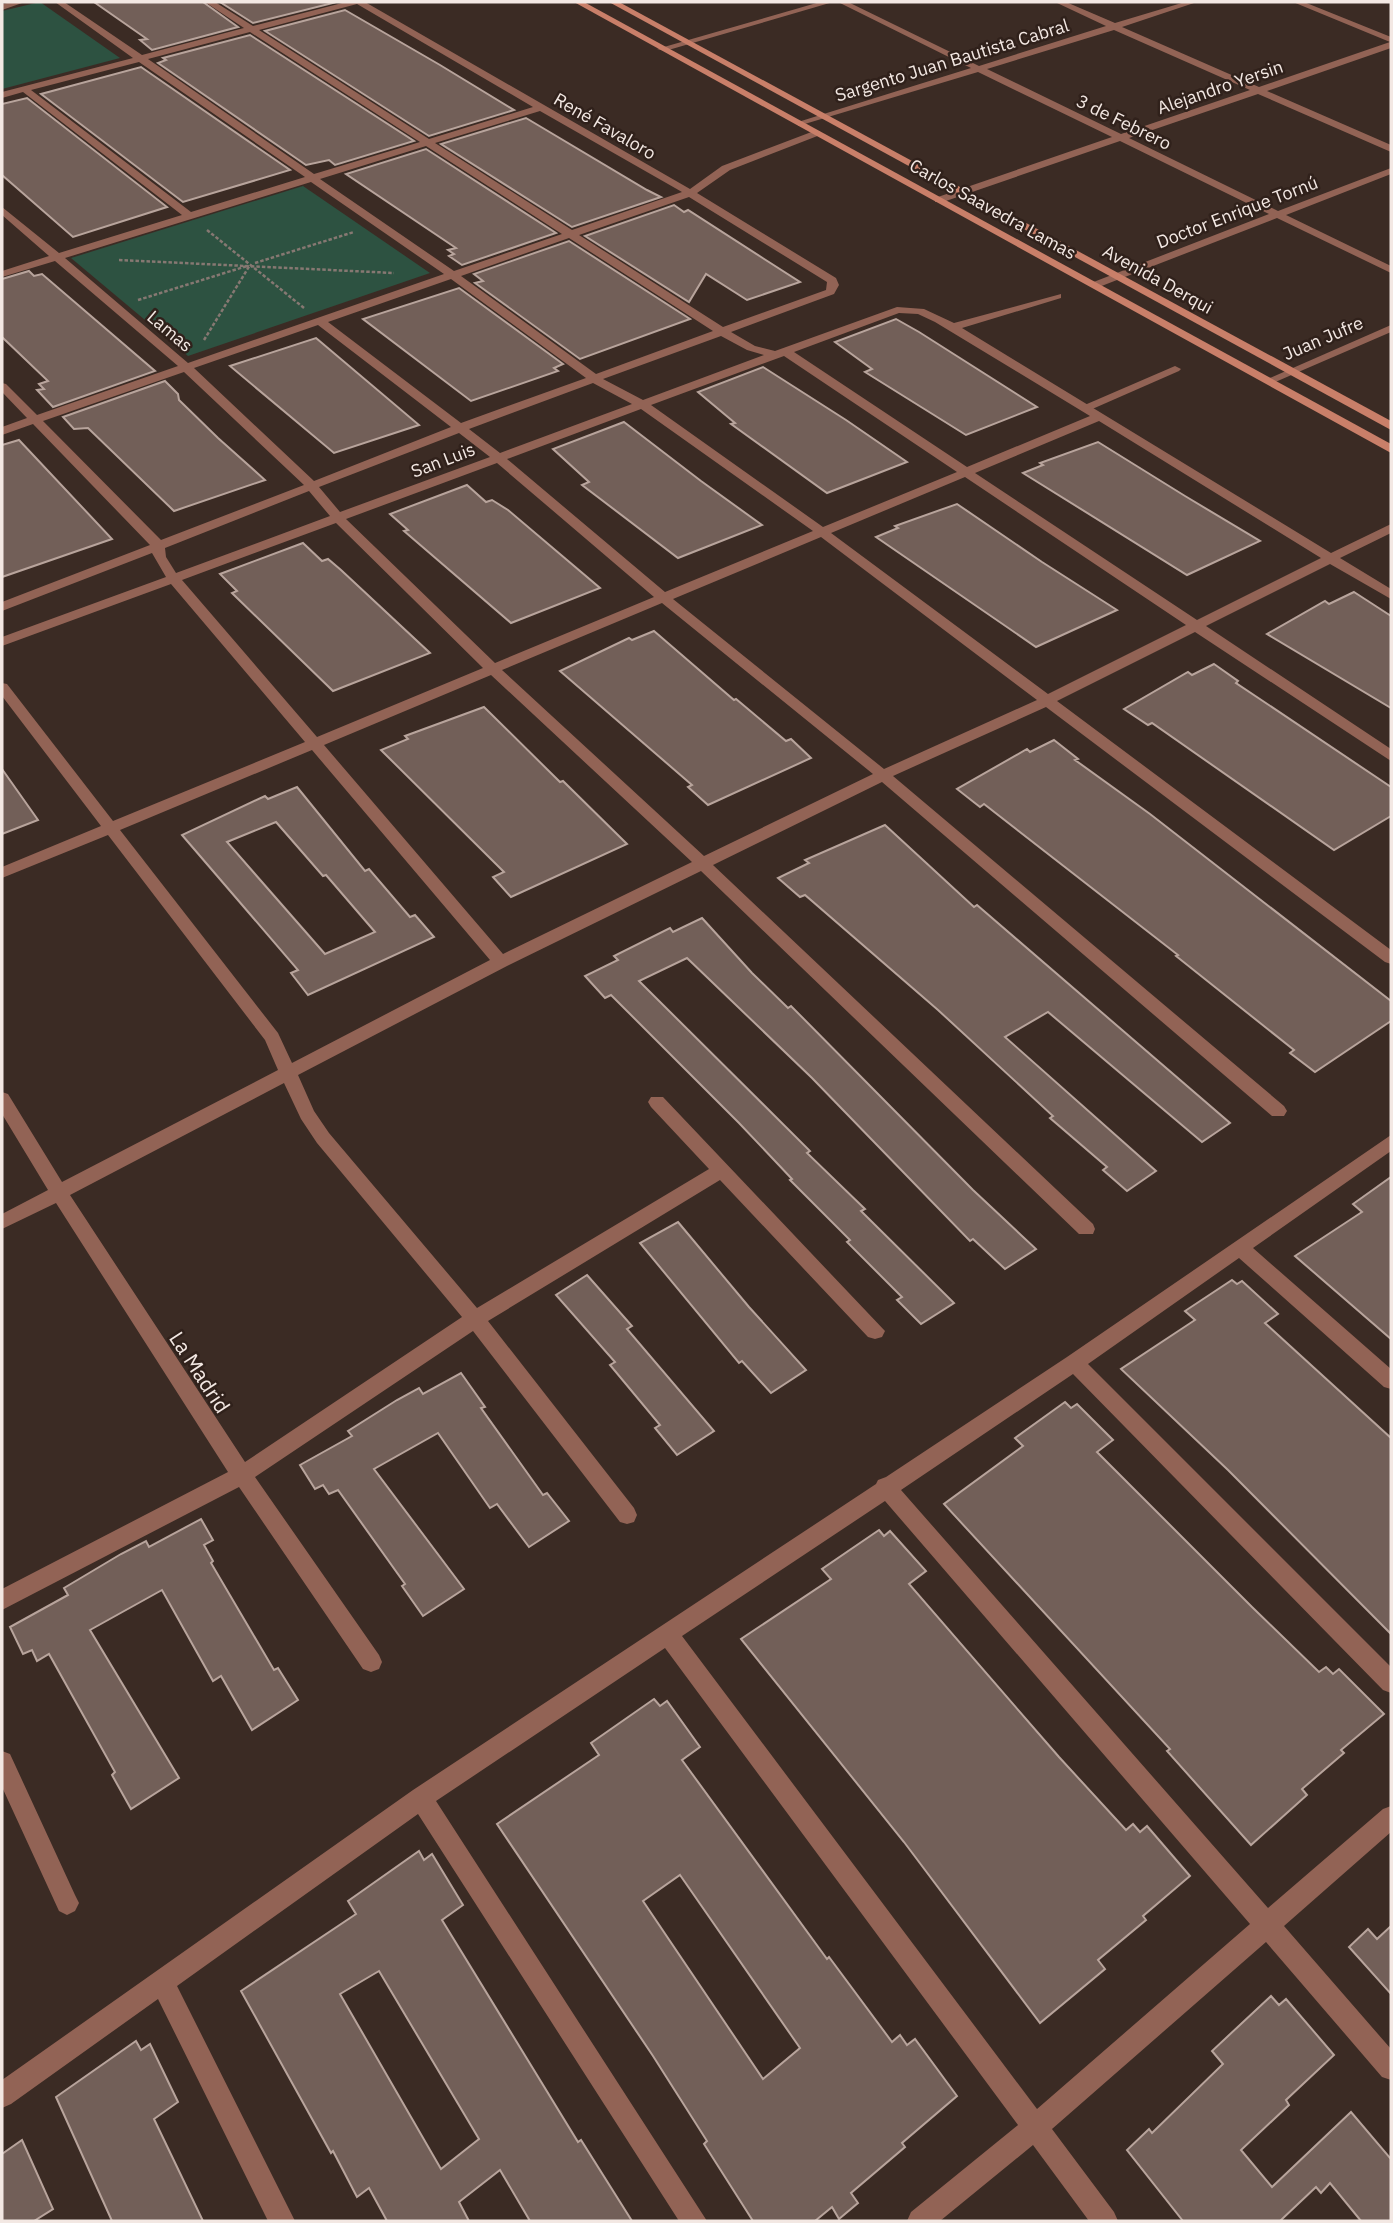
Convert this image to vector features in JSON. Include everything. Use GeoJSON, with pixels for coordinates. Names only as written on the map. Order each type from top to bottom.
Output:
{"type":"FeatureCollection","features":[{"type":"Feature","properties":{"kind":"main road","name":"Carlos Saavedra Lamas"},"geometry":{"type":"LineString","coordinates":[[578,2],[1391,449]]}},
{"type":"Feature","properties":{"kind":"main road","name":"Avenida Derqui"},"geometry":{"type":"LineString","coordinates":[[614,2],[1391,426]]}},
{"type":"Feature","properties":{"kind":"street"},"geometry":{"type":"LineString","coordinates":[[2,6],[21,2]]}},
{"type":"Feature","properties":{"kind":"street"},"geometry":{"type":"LineString","coordinates":[[59,2],[454,276],[596,380],[643,405],[821,532],[1391,958]]}},
{"type":"Feature","properties":{"kind":"street"},"geometry":{"type":"LineString","coordinates":[[209,2],[432,142],[724,333],[751,348],[781,354],[967,473],[1391,756]]}},
{"type":"Feature","properties":{"kind":"street"},"geometry":{"type":"LineString","coordinates":[[2,95],[357,2]]}},
{"type":"Feature","properties":{"kind":"street","name":"René Favaloro"},"geometry":{"type":"LineString","coordinates":[[357,2],[690,193],[832,280],[834,285],[830,292],[724,333]]}},
{"type":"Feature","properties":{"kind":"street"},"geometry":{"type":"LineString","coordinates":[[662,49],[829,2]]}},
{"type":"Feature","properties":{"kind":"street","name":"3 de Febrero"},"geometry":{"type":"LineString","coordinates":[[842,2],[1391,270]]}},
{"type":"Feature","properties":{"kind":"street"},"geometry":{"type":"LineString","coordinates":[[1059,2],[1391,149]]}},
{"type":"Feature","properties":{"kind":"street","name":"Sargento Juan Bautista Cabral"},"geometry":{"type":"LineString","coordinates":[[801,124],[1193,2]]}},
{"type":"Feature","properties":{"kind":"street"},"geometry":{"type":"LineString","coordinates":[[1297,2],[1391,42]]}},
{"type":"Feature","properties":{"kind":"street","name":"Alejandro Yersin"},"geometry":{"type":"LineString","coordinates":[[939,200],[1391,42]]}},
{"type":"Feature","properties":{"kind":"street"},"geometry":{"type":"LineString","coordinates":[[24,89],[191,217]]}},
{"type":"Feature","properties":{"kind":"street"},"geometry":{"type":"LineString","coordinates":[[2,274],[542,107]]}},
{"type":"Feature","properties":{"kind":"street"},"geometry":{"type":"LineString","coordinates":[[2,431],[690,193],[726,168],[817,133]]}},
{"type":"Feature","properties":{"kind":"street","name":"Doctor Enrique Tornú"},"geometry":{"type":"LineString","coordinates":[[1095,285],[1391,171]]}},
{"type":"Feature","properties":{"kind":"street","name":"Lamas"},"geometry":{"type":"LineString","coordinates":[[2,210],[187,368],[311,485],[338,518],[493,669],[704,865],[1086,1229]]}},
{"type":"Feature","properties":{"kind":"street"},"geometry":{"type":"LineString","coordinates":[[953,327],[1057,296]]}},
{"type":"Feature","properties":{"kind":"street","name":"San Luis"},"geometry":{"type":"LineString","coordinates":[[2,642],[897,310],[926,311],[953,327]]}},
{"type":"Feature","properties":{"kind":"street"},"geometry":{"type":"LineString","coordinates":[[321,322],[498,457],[665,599],[883,775],[1278,1111]]}},
{"type":"Feature","properties":{"kind":"street"},"geometry":{"type":"LineString","coordinates":[[953,327],[1391,595]]}},
{"type":"Feature","properties":{"kind":"street","name":"Juan Jufre"},"geometry":{"type":"LineString","coordinates":[[1269,381],[1391,328]]}},
{"type":"Feature","properties":{"kind":"street"},"geometry":{"type":"LineString","coordinates":[[2,607],[460,428],[724,333]]}},
{"type":"Feature","properties":{"kind":"street"},"geometry":{"type":"LineString","coordinates":[[1086,407],[1175,369]]}},
{"type":"Feature","properties":{"kind":"street"},"geometry":{"type":"LineString","coordinates":[[2,386],[158,545],[159,557],[174,579],[501,962]]}},
{"type":"Feature","properties":{"kind":"street"},"geometry":{"type":"LineString","coordinates":[[2,873],[1101,416]]}},
{"type":"Feature","properties":{"kind":"street"},"geometry":{"type":"LineString","coordinates":[[2,1222],[59,1195],[501,962],[704,865],[883,775],[1048,700],[1391,528]]}},
{"type":"Feature","properties":{"kind":"street"},"geometry":{"type":"LineString","coordinates":[[2,687],[272,1037],[307,1114],[323,1138],[475,1319],[627,1515]]}},
{"type":"Feature","properties":{"kind":"street","name":"La Madrid"},"geometry":{"type":"LineString","coordinates":[[2,1099],[59,1195],[240,1476],[371,1662]]}},
{"type":"Feature","properties":{"kind":"street"},"geometry":{"type":"LineString","coordinates":[[657,1102],[875,1331]]}},
{"type":"Feature","properties":{"kind":"street"},"geometry":{"type":"LineString","coordinates":[[2,2095],[421,1798],[668,1635],[885,1486],[1074,1363],[1391,1143]]}},
{"type":"Feature","properties":{"kind":"street"},"geometry":{"type":"LineString","coordinates":[[2,1601],[240,1476],[475,1319],[722,1170]]}},
{"type":"Feature","properties":{"kind":"street"},"geometry":{"type":"LineString","coordinates":[[1239,1247],[1391,1381]]}},
{"type":"Feature","properties":{"kind":"street"},"geometry":{"type":"LineString","coordinates":[[1074,1363],[1391,1682]]}},
{"type":"Feature","properties":{"kind":"street"},"geometry":{"type":"LineString","coordinates":[[885,1486],[1391,2068]]}},
{"type":"Feature","properties":{"kind":"street"},"geometry":{"type":"LineString","coordinates":[[668,1635],[1105,2221]]}},
{"type":"Feature","properties":{"kind":"street"},"geometry":{"type":"LineString","coordinates":[[2,1762],[67,1903]]}},
{"type":"Feature","properties":{"kind":"street"},"geometry":{"type":"LineString","coordinates":[[421,1798],[694,2221]]}},
{"type":"Feature","properties":{"kind":"street"},"geometry":{"type":"LineString","coordinates":[[920,2221],[1035,2127],[1391,1817]]}},
{"type":"Feature","properties":{"kind":"street"},"geometry":{"type":"LineString","coordinates":[[162,1981],[282,2221]]}},
{"type":"Feature","properties":{"kind":"path"},"geometry":{"type":"LineString","coordinates":[[191,217],[309,312],[296,316]]}},
{"type":"Feature","properties":{"kind":"path"},"geometry":{"type":"LineString","coordinates":[[144,310],[133,301],[360,230],[350,222]]}},
{"type":"Feature","properties":{"kind":"path"},"geometry":{"type":"LineString","coordinates":[[116,260],[398,273]]}},
{"type":"Feature","properties":{"kind":"path"},"geometry":{"type":"LineString","coordinates":[[206,346],[201,346],[250,265]]}},
{"type":"Feature","properties":{"kind":"green space"},"geometry":{"type":"Polygon","coordinates":[[[40,2],[120,58],[2,89],[2,11],[40,2]]]}},
{"type":"Feature","properties":{"kind":"green space"},"geometry":{"type":"Polygon","coordinates":[[[303,186],[430,273],[188,356],[71,258],[303,186]]]}},
{"type":"Feature","properties":{"kind":"building"},"geometry":{"type":"Polygon","coordinates":[[[94,2],[203,2],[238,27],[152,50],[140,40],[147,39],[94,2]]]}},
{"type":"Feature","properties":{"kind":"building"},"geometry":{"type":"Polygon","coordinates":[[[220,2],[331,2],[333,3],[253,23],[220,2]]]}},
{"type":"Feature","properties":{"kind":"building"},"geometry":{"type":"Polygon","coordinates":[[[345,10],[514,110],[429,136],[265,31],[345,10]]]}},
{"type":"Feature","properties":{"kind":"building"},"geometry":{"type":"Polygon","coordinates":[[[250,35],[414,141],[335,165],[329,160],[306,165],[158,63],[166,60],[163,58],[250,35]]]}},
{"type":"Feature","properties":{"kind":"building"},"geometry":{"type":"Polygon","coordinates":[[[141,67],[290,170],[183,202],[41,94],[141,67]]]}},
{"type":"Feature","properties":{"kind":"building"},"geometry":{"type":"Polygon","coordinates":[[[27,98],[167,207],[73,237],[2,175],[2,104],[27,98]]]}},
{"type":"Feature","properties":{"kind":"building"},"geometry":{"type":"Polygon","coordinates":[[[526,118],[661,197],[572,227],[441,144],[526,118]]]}},
{"type":"Feature","properties":{"kind":"building"},"geometry":{"type":"Polygon","coordinates":[[[426,149],[556,233],[462,265],[449,256],[454,254],[448,250],[456,248],[346,174],[426,149]]]}},
{"type":"Feature","properties":{"kind":"building"},"geometry":{"type":"Polygon","coordinates":[[[674,205],[684,212],[688,210],[800,282],[747,300],[706,274],[689,302],[585,236],[674,205]]]}},
{"type":"Feature","properties":{"kind":"building"},"geometry":{"type":"Polygon","coordinates":[[[569,241],[690,319],[580,359],[475,283],[483,281],[474,274],[569,241]]]}},
{"type":"Feature","properties":{"kind":"building"},"geometry":{"type":"Polygon","coordinates":[[[29,271],[34,276],[42,274],[155,371],[53,407],[37,390],[44,389],[39,384],[48,381],[2,337],[2,279],[29,271]]]}},
{"type":"Feature","properties":{"kind":"building"},"geometry":{"type":"Polygon","coordinates":[[[459,288],[563,364],[554,368],[558,371],[471,401],[363,319],[459,288]]]}},
{"type":"Feature","properties":{"kind":"building"},"geometry":{"type":"Polygon","coordinates":[[[896,319],[1037,407],[966,435],[865,372],[872,369],[835,342],[896,319]]]}},
{"type":"Feature","properties":{"kind":"building"},"geometry":{"type":"Polygon","coordinates":[[[316,338],[419,425],[334,453],[230,366],[316,338]]]}},
{"type":"Feature","properties":{"kind":"building"},"geometry":{"type":"Polygon","coordinates":[[[763,367],[907,462],[827,493],[731,424],[735,423],[698,392],[763,367]]]}},
{"type":"Feature","properties":{"kind":"building"},"geometry":{"type":"Polygon","coordinates":[[[165,381],[178,394],[179,400],[265,480],[174,511],[88,428],[74,429],[63,417],[165,381]]]}},
{"type":"Feature","properties":{"kind":"building"},"geometry":{"type":"Polygon","coordinates":[[[624,422],[762,525],[678,558],[582,485],[589,482],[553,449],[624,422]]]}},
{"type":"Feature","properties":{"kind":"building"},"geometry":{"type":"Polygon","coordinates":[[[19,440],[112,539],[2,577],[2,445],[19,440]]]}},
{"type":"Feature","properties":{"kind":"building"},"geometry":{"type":"Polygon","coordinates":[[[1098,442],[1260,541],[1187,575],[1023,473],[1043,465],[1040,463],[1098,442]]]}},
{"type":"Feature","properties":{"kind":"building"},"geometry":{"type":"Polygon","coordinates":[[[467,485],[486,502],[492,500],[508,510],[600,588],[511,623],[404,531],[408,530],[390,514],[467,485]]]}},
{"type":"Feature","properties":{"kind":"building"},"geometry":{"type":"Polygon","coordinates":[[[957,504],[1117,610],[1036,647],[876,537],[898,528],[895,526],[957,504]]]}},
{"type":"Feature","properties":{"kind":"building"},"geometry":{"type":"Polygon","coordinates":[[[303,543],[322,561],[328,559],[341,570],[430,653],[333,691],[232,593],[237,591],[220,574],[303,543]]]}},
{"type":"Feature","properties":{"kind":"building"},"geometry":{"type":"Polygon","coordinates":[[[1354,592],[1391,616],[1391,708],[1267,634],[1325,601],[1329,604],[1354,592]]]}},
{"type":"Feature","properties":{"kind":"building"},"geometry":{"type":"Polygon","coordinates":[[[654,631],[734,700],[786,741],[791,739],[811,758],[708,805],[688,787],[692,785],[560,671],[629,638],[632,640],[654,631]]]}},
{"type":"Feature","properties":{"kind":"building"},"geometry":{"type":"Polygon","coordinates":[[[1214,664],[1238,681],[1236,683],[1391,787],[1391,816],[1334,850],[1152,723],[1148,725],[1124,709],[1188,672],[1192,675],[1214,664]]]}},
{"type":"Feature","properties":{"kind":"building"},"geometry":{"type":"Polygon","coordinates":[[[484,707],[627,844],[511,897],[493,877],[504,872],[381,750],[408,739],[405,736],[484,707]]]}},
{"type":"Feature","properties":{"kind":"building"},"geometry":{"type":"Polygon","coordinates":[[[1054,740],[1078,759],[1075,760],[1150,814],[1391,1001],[1391,1021],[1315,1072],[1290,1053],[1294,1050],[1176,956],[1178,955],[984,804],[980,807],[957,789],[1027,749],[1030,752],[1054,740]]]}},
{"type":"Feature","properties":{"kind":"building"},"geometry":{"type":"Polygon","coordinates":[[[2,769],[38,820],[2,834],[2,769]]]}},
{"type":"Feature","properties":{"kind":"building"},"geometry":{"type":"Polygon","coordinates":[[[297,787],[365,871],[369,869],[410,917],[415,915],[434,937],[308,995],[291,973],[298,970],[182,835],[265,796],[268,799],[297,787]],[[276,822],[227,842],[325,954],[375,932],[326,875],[323,876],[276,822]]]}},
{"type":"Feature","properties":{"kind":"building"},"geometry":{"type":"Polygon","coordinates":[[[885,825],[974,907],[977,905],[1230,1123],[1202,1142],[1048,1012],[1005,1037],[1156,1171],[1127,1191],[1103,1170],[1107,1167],[1050,1118],[1053,1116],[938,1010],[805,895],[800,897],[778,878],[809,863],[805,860],[885,825]]]}},
{"type":"Feature","properties":{"kind":"building"},"geometry":{"type":"Polygon","coordinates":[[[702,918],[752,973],[788,1008],[791,1006],[973,1190],[1036,1249],[1005,1269],[973,1239],[970,1241],[812,1078],[687,958],[639,981],[810,1151],[807,1153],[865,1209],[861,1211],[954,1303],[921,1324],[897,1300],[902,1297],[847,1242],[850,1240],[790,1180],[792,1179],[739,1123],[611,995],[605,998],[585,976],[618,960],[614,956],[670,928],[673,932],[702,918]]]}},
{"type":"Feature","properties":{"kind":"building"},"geometry":{"type":"Polygon","coordinates":[[[1391,1177],[1391,1339],[1295,1256],[1362,1212],[1353,1204],[1391,1177]]]}},
{"type":"Feature","properties":{"kind":"building"},"geometry":{"type":"Polygon","coordinates":[[[678,1222],[806,1370],[771,1393],[742,1361],[739,1363],[640,1243],[678,1222]]]}},
{"type":"Feature","properties":{"kind":"building"},"geometry":{"type":"Polygon","coordinates":[[[587,1275],[632,1326],[627,1329],[714,1431],[677,1455],[655,1428],[660,1425],[610,1365],[615,1362],[556,1295],[587,1275]]]}},
{"type":"Feature","properties":{"kind":"building"},"geometry":{"type":"Polygon","coordinates":[[[1232,1280],[1237,1284],[1242,1281],[1278,1314],[1265,1323],[1391,1438],[1391,1634],[1228,1470],[1121,1369],[1195,1320],[1185,1311],[1232,1280]]]}},
{"type":"Feature","properties":{"kind":"building"},"geometry":{"type":"Polygon","coordinates":[[[461,1373],[485,1407],[481,1408],[543,1495],[547,1493],[569,1521],[529,1547],[497,1504],[490,1508],[438,1433],[374,1469],[464,1589],[423,1616],[402,1586],[405,1584],[338,1490],[329,1494],[323,1485],[315,1489],[300,1465],[352,1436],[348,1431],[397,1400],[419,1388],[423,1394],[461,1373]]]}},
{"type":"Feature","properties":{"kind":"building"},"geometry":{"type":"Polygon","coordinates":[[[1065,1402],[1071,1408],[1077,1404],[1113,1440],[1097,1452],[1252,1607],[1319,1672],[1326,1667],[1333,1674],[1339,1669],[1384,1714],[1341,1750],[1344,1753],[1302,1789],[1307,1795],[1251,1845],[1167,1751],[1170,1749],[944,1504],[1023,1446],[1015,1438],[1065,1402]]]}},
{"type":"Feature","properties":{"kind":"building"},"geometry":{"type":"Polygon","coordinates":[[[201,1519],[213,1540],[204,1545],[213,1561],[211,1563],[274,1670],[278,1668],[298,1700],[252,1730],[221,1676],[213,1681],[162,1590],[90,1630],[179,1778],[131,1809],[112,1775],[115,1772],[49,1654],[37,1661],[32,1650],[23,1654],[10,1627],[68,1595],[64,1588],[121,1554],[146,1541],[149,1547],[201,1519]]]}},
{"type":"Feature","properties":{"kind":"building"},"geometry":{"type":"Polygon","coordinates":[[[879,1530],[884,1536],[890,1531],[926,1571],[909,1584],[1059,1757],[1126,1830],[1133,1824],[1140,1832],[1147,1826],[1190,1876],[1143,1916],[1146,1920],[1098,1960],[1105,1969],[1040,2023],[904,1842],[741,1639],[831,1579],[822,1569],[879,1530]]]}},
{"type":"Feature","properties":{"kind":"building"},"geometry":{"type":"Polygon","coordinates":[[[654,1699],[660,1706],[667,1701],[700,1747],[682,1760],[827,1959],[829,1957],[892,2042],[900,2035],[907,2045],[915,2039],[957,2096],[902,2143],[905,2147],[851,2193],[858,2203],[839,2219],[832,2207],[815,2221],[753,2221],[704,2144],[707,2141],[653,2056],[497,1824],[599,1755],[591,1743],[654,1699]],[[680,1875],[643,1901],[763,2079],[800,2048],[680,1875]]]}},
{"type":"Feature","properties":{"kind":"building"},"geometry":{"type":"Polygon","coordinates":[[[419,1851],[424,1860],[432,1854],[463,1905],[442,1920],[578,2142],[581,2140],[632,2221],[530,2221],[500,2170],[459,2202],[469,2221],[387,2221],[369,2188],[357,2197],[241,1991],[356,1914],[348,1901],[419,1851]],[[379,1971],[340,1994],[441,2169],[479,2139],[379,1971]]]}},
{"type":"Feature","properties":{"kind":"building"},"geometry":{"type":"Polygon","coordinates":[[[1391,1926],[1391,1994],[1349,1947],[1368,1929],[1377,1939],[1391,1926]]]}},
{"type":"Feature","properties":{"kind":"building"},"geometry":{"type":"Polygon","coordinates":[[[1271,1996],[1279,2005],[1286,1999],[1334,2055],[1286,2100],[1289,2105],[1241,2150],[1272,2187],[1351,2112],[1391,2159],[1391,2221],[1361,2221],[1330,2183],[1321,2193],[1316,2187],[1280,2221],[1183,2221],[1127,2150],[1149,2129],[1152,2133],[1223,2064],[1212,2051],[1271,1996]]]}},
{"type":"Feature","properties":{"kind":"building"},"geometry":{"type":"Polygon","coordinates":[[[136,2041],[141,2050],[150,2044],[178,2102],[154,2119],[203,2221],[112,2221],[56,2097],[136,2041]]]}},
{"type":"Feature","properties":{"kind":"building"},"geometry":{"type":"Polygon","coordinates":[[[22,2140],[53,2209],[34,2221],[2,2221],[2,2154],[22,2140]]]}}]}
